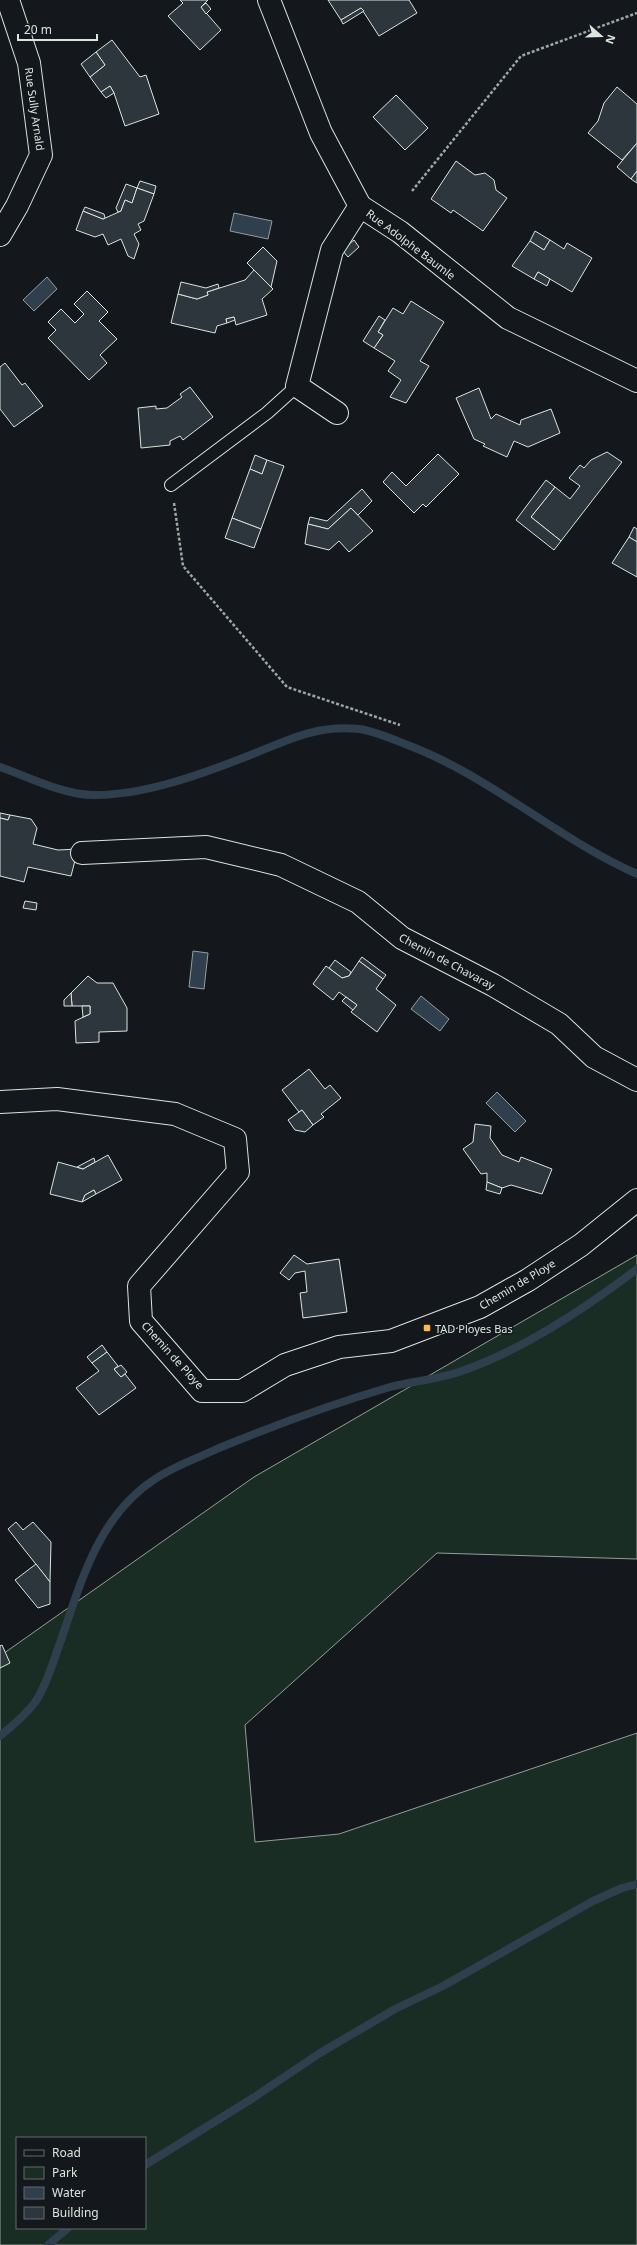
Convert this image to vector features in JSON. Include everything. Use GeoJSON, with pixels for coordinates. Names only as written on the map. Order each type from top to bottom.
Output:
{"type":"FeatureCollection","features":[{"type":"Feature","properties":{"kind":"street","name":"Rue Sully Arnald"},"geometry":{"type":"LineString","coordinates":[[0,235],[41,155],[29,63],[8,0]]}},
{"type":"Feature","properties":{"kind":"street","name":"Rue Adolphe Baumle"},"geometry":{"type":"LineString","coordinates":[[269,0],[321,133],[360,206],[400,232],[508,318],[637,380]]}},
{"type":"Feature","properties":{"kind":"street"},"geometry":{"type":"LineString","coordinates":[[337,413],[297,386],[332,250],[360,206]]}},
{"type":"Feature","properties":{"kind":"street","name":"Chemin de Chavaray"},"geometry":{"type":"LineString","coordinates":[[82,853],[206,848],[281,865],[358,902],[402,938],[493,985],[559,1024],[594,1057],[637,1080]]}},
{"type":"Feature","properties":{"kind":"street","name":"Chemin de Ploye"},"geometry":{"type":"LineString","coordinates":[[0,1102],[57,1099],[175,1114],[235,1139],[238,1172],[139,1286],[141,1321],[202,1391],[242,1391],[285,1365],[339,1347],[391,1341],[480,1307],[528,1280],[581,1245],[637,1200]]}},
{"type":"Feature","properties":{"kind":"lane"},"geometry":{"type":"LineString","coordinates":[[171,485],[267,414],[297,386]]}},
{"type":"Feature","properties":{"kind":"path"},"geometry":{"type":"LineString","coordinates":[[412,191],[521,56],[637,13]]}},
{"type":"Feature","properties":{"kind":"path"},"geometry":{"type":"LineString","coordinates":[[171,485],[183,566],[287,687],[400,725]]}},
{"type":"Feature","properties":{"kind":"green space"},"geometry":{"type":"Polygon","coordinates":[[[637,1255],[637,1559],[437,1553],[245,1725],[255,1842],[339,1834],[637,1733],[637,2245],[0,2245],[0,1656],[254,1477],[637,1255]]]}},
{"type":"Feature","properties":{"kind":"water"},"geometry":{"type":"Polygon","coordinates":[[[234,213],[272,221],[268,239],[230,231],[234,213]]]}},
{"type":"Feature","properties":{"kind":"water"},"geometry":{"type":"Polygon","coordinates":[[[47,277],[57,289],[34,311],[23,300],[47,277]]]}},
{"type":"Feature","properties":{"kind":"water"},"geometry":{"type":"Polygon","coordinates":[[[193,951],[208,953],[204,989],[189,987],[193,951]]]}},
{"type":"Feature","properties":{"kind":"water"},"geometry":{"type":"Polygon","coordinates":[[[421,996],[449,1019],[440,1031],[411,1009],[421,996]]]}},
{"type":"Feature","properties":{"kind":"water"},"geometry":{"type":"Polygon","coordinates":[[[497,1092],[526,1121],[515,1132],[486,1103],[497,1092]]]}},
{"type":"Feature","properties":{"kind":"building"},"geometry":{"type":"Polygon","coordinates":[[[180,0],[208,0],[201,7],[221,30],[200,50],[168,16],[183,3],[180,0]]]}},
{"type":"Feature","properties":{"kind":"building"},"geometry":{"type":"Polygon","coordinates":[[[328,0],[409,0],[417,13],[379,36],[361,8],[341,20],[328,0]]]}},
{"type":"Feature","properties":{"kind":"building"},"geometry":{"type":"Polygon","coordinates":[[[206,3],[211,9],[206,14],[201,7],[206,3]]]}},
{"type":"Feature","properties":{"kind":"building"},"geometry":{"type":"Polygon","coordinates":[[[361,8],[364,11],[343,24],[341,20],[361,8]]]}},
{"type":"Feature","properties":{"kind":"building"},"geometry":{"type":"Polygon","coordinates":[[[112,40],[140,77],[146,75],[159,114],[125,126],[114,93],[110,86],[101,92],[90,77],[105,65],[96,52],[112,40]]]}},
{"type":"Feature","properties":{"kind":"building"},"geometry":{"type":"Polygon","coordinates":[[[96,52],[105,65],[90,77],[81,64],[96,52]]]}},
{"type":"Feature","properties":{"kind":"building"},"geometry":{"type":"Polygon","coordinates":[[[110,86],[114,93],[106,98],[101,92],[110,86]]]}},
{"type":"Feature","properties":{"kind":"building"},"geometry":{"type":"Polygon","coordinates":[[[617,87],[637,104],[637,143],[622,160],[588,133],[598,121],[604,103],[617,87]]]}},
{"type":"Feature","properties":{"kind":"building"},"geometry":{"type":"Polygon","coordinates":[[[396,95],[428,128],[405,150],[373,117],[396,95]]]}},
{"type":"Feature","properties":{"kind":"building"},"geometry":{"type":"Polygon","coordinates":[[[637,143],[637,171],[631,179],[617,167],[637,143]]]}},
{"type":"Feature","properties":{"kind":"building"},"geometry":{"type":"Polygon","coordinates":[[[456,161],[475,175],[485,173],[494,180],[496,190],[507,198],[483,231],[453,210],[451,213],[431,199],[456,161]]]}},
{"type":"Feature","properties":{"kind":"building"},"geometry":{"type":"Polygon","coordinates":[[[637,171],[637,183],[631,179],[637,171]]]}},
{"type":"Feature","properties":{"kind":"building"},"geometry":{"type":"Polygon","coordinates":[[[140,181],[156,186],[154,194],[137,188],[140,181]]]}},
{"type":"Feature","properties":{"kind":"building"},"geometry":{"type":"Polygon","coordinates":[[[126,184],[137,188],[132,203],[125,200],[121,211],[118,212],[116,208],[126,184]]]}},
{"type":"Feature","properties":{"kind":"building"},"geometry":{"type":"Polygon","coordinates":[[[137,188],[154,194],[144,221],[138,224],[141,230],[134,234],[139,244],[134,259],[128,256],[121,239],[108,245],[103,234],[95,237],[76,230],[83,211],[103,219],[121,211],[125,200],[132,203],[137,188]]]}},
{"type":"Feature","properties":{"kind":"building"},"geometry":{"type":"Polygon","coordinates":[[[85,207],[104,214],[105,218],[103,219],[83,211],[85,207]]]}},
{"type":"Feature","properties":{"kind":"building"},"geometry":{"type":"Polygon","coordinates":[[[535,231],[550,240],[544,250],[530,241],[535,231]]]}},
{"type":"Feature","properties":{"kind":"building"},"geometry":{"type":"Polygon","coordinates":[[[354,240],[359,247],[348,257],[342,250],[354,240]]]}},
{"type":"Feature","properties":{"kind":"building"},"geometry":{"type":"Polygon","coordinates":[[[550,240],[564,249],[567,243],[592,258],[572,292],[538,272],[534,279],[512,266],[530,241],[544,250],[550,240]]]}},
{"type":"Feature","properties":{"kind":"building"},"geometry":{"type":"Polygon","coordinates":[[[263,247],[277,261],[271,287],[247,263],[263,247]]]}},
{"type":"Feature","properties":{"kind":"building"},"geometry":{"type":"Polygon","coordinates":[[[254,270],[273,289],[262,299],[267,315],[236,325],[234,317],[226,319],[227,323],[217,326],[215,333],[171,323],[178,294],[197,299],[208,295],[207,292],[245,280],[254,270]]]}},
{"type":"Feature","properties":{"kind":"building"},"geometry":{"type":"Polygon","coordinates":[[[538,272],[550,279],[547,286],[534,279],[538,272]]]}},
{"type":"Feature","properties":{"kind":"building"},"geometry":{"type":"Polygon","coordinates":[[[181,282],[206,288],[218,284],[219,288],[207,292],[208,295],[197,299],[178,294],[181,282]]]}},
{"type":"Feature","properties":{"kind":"building"},"geometry":{"type":"Polygon","coordinates":[[[87,291],[108,312],[99,321],[117,339],[100,355],[107,363],[89,380],[48,338],[56,330],[48,322],[61,309],[75,323],[84,314],[74,304],[87,291]]]}},
{"type":"Feature","properties":{"kind":"building"},"geometry":{"type":"Polygon","coordinates":[[[411,301],[444,322],[420,361],[429,366],[406,403],[390,397],[401,380],[388,371],[395,361],[374,348],[383,335],[378,332],[393,308],[403,314],[411,301]]]}},
{"type":"Feature","properties":{"kind":"building"},"geometry":{"type":"Polygon","coordinates":[[[379,316],[385,320],[378,332],[383,335],[374,348],[363,341],[379,316]]]}},
{"type":"Feature","properties":{"kind":"building"},"geometry":{"type":"Polygon","coordinates":[[[234,317],[235,320],[227,323],[226,319],[234,317]]]}},
{"type":"Feature","properties":{"kind":"building"},"geometry":{"type":"Polygon","coordinates":[[[5,363],[22,385],[25,383],[43,406],[14,427],[0,409],[0,367],[5,363]]]}},
{"type":"Feature","properties":{"kind":"building"},"geometry":{"type":"Polygon","coordinates":[[[190,387],[213,417],[183,440],[180,436],[170,441],[170,445],[141,448],[138,408],[156,406],[156,409],[167,408],[182,397],[180,394],[190,387]]]}},
{"type":"Feature","properties":{"kind":"building"},"geometry":{"type":"Polygon","coordinates":[[[479,388],[491,419],[496,414],[520,425],[521,420],[551,409],[560,433],[528,447],[514,441],[507,457],[483,446],[485,444],[474,439],[456,398],[479,388]]]}},
{"type":"Feature","properties":{"kind":"building"},"geometry":{"type":"Polygon","coordinates":[[[607,452],[622,462],[561,541],[531,517],[555,487],[570,499],[580,486],[569,478],[580,465],[584,468],[591,460],[607,452]]]}},
{"type":"Feature","properties":{"kind":"building"},"geometry":{"type":"Polygon","coordinates":[[[438,454],[459,474],[426,507],[423,504],[414,513],[383,482],[392,472],[406,486],[438,454]]]}},
{"type":"Feature","properties":{"kind":"building"},"geometry":{"type":"Polygon","coordinates":[[[255,455],[267,460],[262,474],[250,469],[255,455]]]}},
{"type":"Feature","properties":{"kind":"building"},"geometry":{"type":"Polygon","coordinates":[[[267,460],[284,466],[261,529],[232,518],[250,469],[262,474],[267,460]]]}},
{"type":"Feature","properties":{"kind":"building"},"geometry":{"type":"Polygon","coordinates":[[[546,480],[555,487],[531,517],[561,541],[554,550],[516,520],[546,480]]]}},
{"type":"Feature","properties":{"kind":"building"},"geometry":{"type":"Polygon","coordinates":[[[362,489],[372,501],[358,515],[351,508],[328,529],[308,524],[310,517],[327,521],[362,489]]]}},
{"type":"Feature","properties":{"kind":"building"},"geometry":{"type":"Polygon","coordinates":[[[351,508],[373,531],[349,552],[339,541],[329,550],[305,544],[308,524],[328,529],[351,508]]]}},
{"type":"Feature","properties":{"kind":"building"},"geometry":{"type":"Polygon","coordinates":[[[232,518],[261,529],[254,548],[225,538],[232,518]]]}},
{"type":"Feature","properties":{"kind":"building"},"geometry":{"type":"Polygon","coordinates":[[[634,527],[637,529],[637,542],[629,537],[634,527]]]}},
{"type":"Feature","properties":{"kind":"building"},"geometry":{"type":"Polygon","coordinates":[[[629,537],[637,542],[637,577],[612,563],[629,537]]]}},
{"type":"Feature","properties":{"kind":"building"},"geometry":{"type":"Polygon","coordinates":[[[0,813],[10,815],[8,820],[0,818],[0,813]]]}},
{"type":"Feature","properties":{"kind":"building"},"geometry":{"type":"Polygon","coordinates":[[[10,815],[31,819],[37,828],[33,844],[58,850],[78,849],[71,876],[28,867],[24,882],[0,876],[0,818],[8,820],[10,815]]]}},
{"type":"Feature","properties":{"kind":"building"},"geometry":{"type":"Polygon","coordinates":[[[25,901],[37,903],[36,910],[23,908],[25,901]]]}},
{"type":"Feature","properties":{"kind":"building"},"geometry":{"type":"Polygon","coordinates":[[[362,957],[386,975],[383,979],[359,961],[362,957]]]}},
{"type":"Feature","properties":{"kind":"building"},"geometry":{"type":"Polygon","coordinates":[[[335,960],[351,972],[349,976],[342,978],[329,968],[335,960]]]}},
{"type":"Feature","properties":{"kind":"building"},"geometry":{"type":"Polygon","coordinates":[[[359,961],[383,979],[376,989],[396,1005],[377,1032],[351,1012],[357,1005],[339,992],[333,1000],[313,984],[326,966],[342,978],[349,976],[359,961]]]}},
{"type":"Feature","properties":{"kind":"building"},"geometry":{"type":"Polygon","coordinates":[[[88,976],[97,983],[113,983],[127,1008],[127,1031],[99,1032],[99,1042],[76,1043],[75,1021],[90,1014],[90,1006],[72,1006],[71,993],[88,976]]]}},
{"type":"Feature","properties":{"kind":"building"},"geometry":{"type":"Polygon","coordinates":[[[71,993],[72,1006],[64,1006],[64,1000],[71,993]]]}},
{"type":"Feature","properties":{"kind":"building"},"geometry":{"type":"Polygon","coordinates":[[[346,997],[357,1005],[353,1010],[342,1001],[346,997]]]}},
{"type":"Feature","properties":{"kind":"building"},"geometry":{"type":"Polygon","coordinates":[[[82,1006],[90,1006],[90,1014],[83,1017],[82,1006]]]}},
{"type":"Feature","properties":{"kind":"building"},"geometry":{"type":"Polygon","coordinates":[[[309,1069],[325,1089],[330,1085],[341,1098],[321,1114],[324,1117],[313,1125],[302,1110],[299,1112],[282,1090],[309,1069]]]}},
{"type":"Feature","properties":{"kind":"building"},"geometry":{"type":"Polygon","coordinates":[[[302,1110],[313,1125],[305,1132],[295,1130],[288,1120],[302,1110]]]}},
{"type":"Feature","properties":{"kind":"building"},"geometry":{"type":"Polygon","coordinates":[[[475,1124],[491,1126],[490,1138],[502,1155],[519,1162],[521,1157],[552,1169],[542,1194],[511,1185],[502,1188],[487,1182],[487,1173],[481,1174],[463,1149],[473,1142],[475,1124]]]}},
{"type":"Feature","properties":{"kind":"building"},"geometry":{"type":"Polygon","coordinates":[[[108,1155],[122,1180],[96,1194],[94,1190],[85,1195],[82,1202],[50,1194],[58,1162],[83,1169],[108,1155]]]}},
{"type":"Feature","properties":{"kind":"building"},"geometry":{"type":"Polygon","coordinates":[[[94,1158],[95,1162],[83,1169],[77,1167],[94,1158]]]}},
{"type":"Feature","properties":{"kind":"building"},"geometry":{"type":"Polygon","coordinates":[[[487,1182],[502,1188],[500,1194],[486,1190],[487,1182]]]}},
{"type":"Feature","properties":{"kind":"building"},"geometry":{"type":"Polygon","coordinates":[[[94,1190],[96,1194],[82,1202],[85,1195],[94,1190]]]}},
{"type":"Feature","properties":{"kind":"building"},"geometry":{"type":"Polygon","coordinates":[[[294,1255],[307,1264],[339,1259],[347,1312],[303,1318],[300,1293],[307,1292],[305,1271],[295,1273],[289,1280],[280,1273],[294,1255]]]}},
{"type":"Feature","properties":{"kind":"building"},"geometry":{"type":"Polygon","coordinates":[[[102,1345],[107,1352],[92,1363],[87,1357],[102,1345]]]}},
{"type":"Feature","properties":{"kind":"building"},"geometry":{"type":"Polygon","coordinates":[[[107,1352],[118,1366],[114,1369],[121,1377],[125,1374],[136,1388],[99,1415],[76,1388],[99,1371],[92,1363],[107,1352]]]}},
{"type":"Feature","properties":{"kind":"building"},"geometry":{"type":"Polygon","coordinates":[[[121,1365],[127,1372],[121,1377],[114,1369],[121,1365]]]}},
{"type":"Feature","properties":{"kind":"building"},"geometry":{"type":"Polygon","coordinates":[[[16,1522],[23,1530],[33,1522],[51,1542],[50,1582],[8,1529],[16,1522]]]}},
{"type":"Feature","properties":{"kind":"building"},"geometry":{"type":"Polygon","coordinates":[[[36,1564],[50,1582],[50,1604],[38,1608],[15,1580],[36,1564]]]}},
{"type":"Feature","properties":{"kind":"building"},"geometry":{"type":"Polygon","coordinates":[[[2,1645],[10,1663],[0,1668],[0,1646],[2,1645]]]}},
{"type":"Feature","properties":{"kind":"waterway"},"geometry":{"type":"LineString","coordinates":[[0,767],[69,792],[92,795],[132,792],[195,776],[304,734],[344,728],[365,730],[436,757],[465,772],[578,843],[637,874]]}},
{"type":"Feature","properties":{"kind":"waterway"},"geometry":{"type":"LineString","coordinates":[[0,1736],[28,1711],[40,1694],[50,1673],[84,1574],[105,1531],[135,1494],[155,1479],[178,1466],[219,1448],[304,1415],[390,1387],[450,1375],[505,1353],[529,1341],[575,1313],[637,1269]]}},
{"type":"Feature","properties":{"kind":"waterway"},"geometry":{"type":"LineString","coordinates":[[146,2164],[253,2098],[320,2053],[395,2009],[443,1986],[593,1901],[622,1888],[637,1884]]}},
{"type":"Feature","properties":{"kind":"waterway"},"geometry":{"type":"LineString","coordinates":[[48,2245],[67,2229]]}},
{"type":"Feature","properties":{"kind":"place","name":"TAD Ployes Bas"},"geometry":{"type":"Point","coordinates":[427,1328]}}]}
